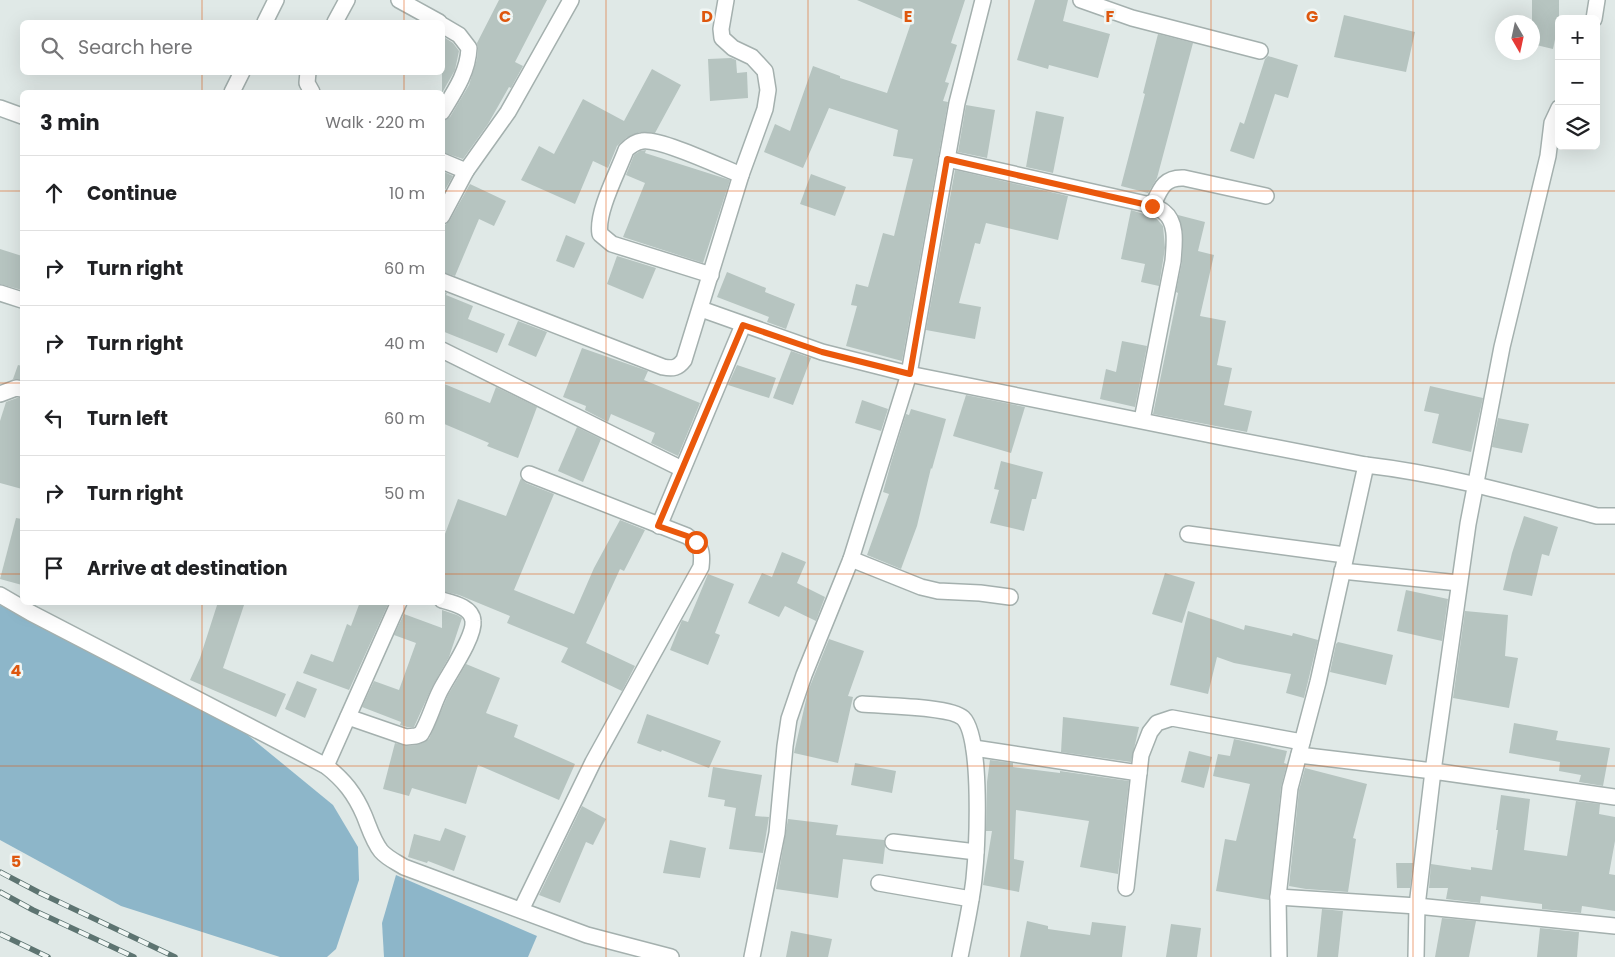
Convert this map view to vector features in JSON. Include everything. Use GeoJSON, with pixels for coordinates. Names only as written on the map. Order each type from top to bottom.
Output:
{"type":"FeatureCollection","features":[{"type":"Feature","properties":{"kind":"street"},"geometry":{"type":"LineString","coordinates":[[267,20],[276,0]]}},
{"type":"Feature","properties":{"kind":"street"},"geometry":{"type":"LineString","coordinates":[[336,20],[347,0]]}},
{"type":"Feature","properties":{"kind":"street"},"geometry":{"type":"LineString","coordinates":[[399,0],[435,20]]}},
{"type":"Feature","properties":{"kind":"street"},"geometry":{"type":"LineString","coordinates":[[445,210],[466,171],[508,112],[571,0]]}},
{"type":"Feature","properties":{"kind":"street"},"geometry":{"type":"LineString","coordinates":[[445,282],[670,368],[675,368],[684,360],[741,175],[765,109],[768,90],[765,71],[752,57],[733,48],[722,38],[721,30],[726,0]]}},
{"type":"Feature","properties":{"kind":"street"},"geometry":{"type":"LineString","coordinates":[[752,957],[777,833],[789,719],[804,675],[851,559],[910,374],[957,103],[983,0]]}},
{"type":"Feature","properties":{"kind":"street"},"geometry":{"type":"LineString","coordinates":[[1081,0],[1132,18],[1260,51]]}},
{"type":"Feature","properties":{"kind":"street"},"geometry":{"type":"LineString","coordinates":[[1595,15],[1597,0]]}},
{"type":"Feature","properties":{"kind":"street"},"geometry":{"type":"LineString","coordinates":[[445,27],[459,36],[469,48],[468,62],[462,78],[445,107]]}},
{"type":"Feature","properties":{"kind":"street"},"geometry":{"type":"LineString","coordinates":[[233,90],[240,75]]}},
{"type":"Feature","properties":{"kind":"street"},"geometry":{"type":"LineString","coordinates":[[308,75],[307,83],[311,90]]}},
{"type":"Feature","properties":{"kind":"street"},"geometry":{"type":"LineString","coordinates":[[0,108],[20,115]]}},
{"type":"Feature","properties":{"kind":"street"},"geometry":{"type":"LineString","coordinates":[[1416,957],[1417,906],[1433,771],[1475,485],[1502,347],[1548,156],[1552,123],[1555,117]]}},
{"type":"Feature","properties":{"kind":"street"},"geometry":{"type":"LineString","coordinates":[[711,276],[612,244],[600,234],[601,215],[626,150],[633,143],[644,140],[662,143],[741,175]]}},
{"type":"Feature","properties":{"kind":"street"},"geometry":{"type":"LineString","coordinates":[[947,159],[1152,206],[1164,212],[1173,226],[1173,261],[1142,420]]}},
{"type":"Feature","properties":{"kind":"street"},"geometry":{"type":"LineString","coordinates":[[445,162],[466,171]]}},
{"type":"Feature","properties":{"kind":"street"},"geometry":{"type":"LineString","coordinates":[[1152,206],[1160,189],[1173,177],[1266,196]]}},
{"type":"Feature","properties":{"kind":"street"},"geometry":{"type":"LineString","coordinates":[[0,293],[20,299]]}},
{"type":"Feature","properties":{"kind":"street"},"geometry":{"type":"LineString","coordinates":[[701,309],[822,352],[910,374],[1211,435],[1475,485],[1597,516],[1615,516]]}},
{"type":"Feature","properties":{"kind":"street"},"geometry":{"type":"LineString","coordinates":[[658,526],[743,325]]}},
{"type":"Feature","properties":{"kind":"street"},"geometry":{"type":"LineString","coordinates":[[445,351],[682,469]]}},
{"type":"Feature","properties":{"kind":"street"},"geometry":{"type":"LineString","coordinates":[[0,394],[16,388],[20,389]]}},
{"type":"Feature","properties":{"kind":"street"},"geometry":{"type":"LineString","coordinates":[[1279,957],[1278,897],[1290,788],[1318,682],[1366,465]]}},
{"type":"Feature","properties":{"kind":"street"},"geometry":{"type":"LineString","coordinates":[[521,910],[593,762],[701,567],[703,552],[696,542],[687,536],[529,474]]}},
{"type":"Feature","properties":{"kind":"street"},"geometry":{"type":"LineString","coordinates":[[1188,534],[1345,555]]}},
{"type":"Feature","properties":{"kind":"street"},"geometry":{"type":"LineString","coordinates":[[851,559],[921,587],[938,591],[1010,597]]}},
{"type":"Feature","properties":{"kind":"street"},"geometry":{"type":"LineString","coordinates":[[1342,571],[1460,583]]}},
{"type":"Feature","properties":{"kind":"street"},"geometry":{"type":"LineString","coordinates":[[0,595],[20,603]]}},
{"type":"Feature","properties":{"kind":"street"},"geometry":{"type":"LineString","coordinates":[[348,717],[406,738],[421,734],[440,691],[466,644],[473,621],[470,613],[463,607],[445,601]]}},
{"type":"Feature","properties":{"kind":"street"},"geometry":{"type":"LineString","coordinates":[[326,766],[397,605]]}},
{"type":"Feature","properties":{"kind":"street"},"geometry":{"type":"LineString","coordinates":[[32,608],[326,766],[342,778],[354,795],[381,851],[391,859],[404,866],[587,935],[671,957]]}},
{"type":"Feature","properties":{"kind":"street"},"geometry":{"type":"LineString","coordinates":[[862,704],[948,711],[962,717],[969,726],[974,748],[977,824],[976,852],[971,899],[960,957]]}},
{"type":"Feature","properties":{"kind":"street"},"geometry":{"type":"LineString","coordinates":[[1126,888],[1141,755],[1150,732],[1157,723],[1172,718],[1300,749],[1433,771],[1615,797]]}},
{"type":"Feature","properties":{"kind":"street"},"geometry":{"type":"LineString","coordinates":[[974,748],[1139,773]]}},
{"type":"Feature","properties":{"kind":"street"},"geometry":{"type":"LineString","coordinates":[[893,842],[976,852]]}},
{"type":"Feature","properties":{"kind":"street"},"geometry":{"type":"LineString","coordinates":[[879,883],[971,899]]}},
{"type":"Feature","properties":{"kind":"street"},"geometry":{"type":"LineString","coordinates":[[1278,897],[1417,906],[1615,926]]}},
{"type":"Feature","properties":{"kind":"water"},"geometry":{"type":"Polygon","coordinates":[[[0,605],[216,709],[333,805],[358,847],[359,880],[336,949],[327,957],[280,957],[121,906],[0,840],[0,605]]]}},
{"type":"Feature","properties":{"kind":"water"},"geometry":{"type":"Polygon","coordinates":[[[396,875],[537,936],[528,957],[384,957],[382,923],[396,875]]]}},
{"type":"Feature","properties":{"kind":"building"},"geometry":{"type":"Polygon","coordinates":[[[499,0],[547,0],[515,62],[523,66],[488,124],[463,159],[445,153],[445,120],[450,117],[469,85],[477,59],[477,43],[499,0]]]}},
{"type":"Feature","properties":{"kind":"building"},"geometry":{"type":"Polygon","coordinates":[[[857,0],[965,0],[951,43],[957,45],[945,82],[949,83],[943,101],[948,102],[902,361],[846,346],[857,306],[851,305],[856,284],[868,287],[883,233],[894,236],[913,159],[893,156],[898,130],[829,108],[803,168],[764,152],[775,124],[790,131],[813,66],[840,76],[840,78],[887,93],[911,23],[857,0]]]}},
{"type":"Feature","properties":{"kind":"building"},"geometry":{"type":"Polygon","coordinates":[[[1035,0],[1068,0],[1063,21],[1110,34],[1098,78],[1049,65],[1048,69],[1017,60],[1035,0]]]}},
{"type":"Feature","properties":{"kind":"building"},"geometry":{"type":"Polygon","coordinates":[[[1532,0],[1559,0],[1559,15],[1555,15],[1553,49],[1540,46],[1540,15],[1532,15],[1532,0]]]}},
{"type":"Feature","properties":{"kind":"building"},"geometry":{"type":"Polygon","coordinates":[[[1344,15],[1415,32],[1406,72],[1334,57],[1344,15]]]}},
{"type":"Feature","properties":{"kind":"building"},"geometry":{"type":"Polygon","coordinates":[[[1158,34],[1193,43],[1157,178],[1148,193],[1121,186],[1145,94],[1143,93],[1158,34]]]}},
{"type":"Feature","properties":{"kind":"building"},"geometry":{"type":"Polygon","coordinates":[[[445,38],[453,43],[459,51],[455,70],[442,90],[442,75],[445,75],[445,38]]]}},
{"type":"Feature","properties":{"kind":"building"},"geometry":{"type":"Polygon","coordinates":[[[1268,56],[1298,65],[1288,98],[1275,94],[1254,159],[1230,151],[1240,122],[1244,124],[1265,59],[1268,56]]]}},
{"type":"Feature","properties":{"kind":"building"},"geometry":{"type":"Polygon","coordinates":[[[731,58],[736,60],[737,73],[747,72],[748,98],[710,101],[708,59],[731,58]]]}},
{"type":"Feature","properties":{"kind":"building"},"geometry":{"type":"Polygon","coordinates":[[[652,69],[681,85],[655,133],[640,132],[626,138],[617,146],[608,168],[593,161],[575,204],[521,180],[539,146],[554,154],[583,99],[624,121],[652,69]]]}},
{"type":"Feature","properties":{"kind":"building"},"geometry":{"type":"Polygon","coordinates":[[[966,105],[995,110],[987,158],[958,152],[966,105]]]}},
{"type":"Feature","properties":{"kind":"building"},"geometry":{"type":"Polygon","coordinates":[[[1036,111],[1064,117],[1053,173],[1026,167],[1036,111]]]}},
{"type":"Feature","properties":{"kind":"building"},"geometry":{"type":"Polygon","coordinates":[[[646,150],[645,153],[730,180],[703,263],[623,237],[645,183],[626,175],[634,155],[646,150]]]}},
{"type":"Feature","properties":{"kind":"building"},"geometry":{"type":"Polygon","coordinates":[[[955,170],[1068,196],[1058,240],[986,223],[980,244],[975,243],[959,303],[981,307],[975,339],[926,330],[955,170]]]}},
{"type":"Feature","properties":{"kind":"building"},"geometry":{"type":"Polygon","coordinates":[[[445,172],[453,176],[445,190],[445,172]]]}},
{"type":"Feature","properties":{"kind":"building"},"geometry":{"type":"Polygon","coordinates":[[[811,174],[846,187],[835,216],[800,204],[811,174]]]}},
{"type":"Feature","properties":{"kind":"building"},"geometry":{"type":"Polygon","coordinates":[[[470,184],[506,201],[494,226],[479,219],[455,276],[445,273],[445,225],[450,220],[470,184]]]}},
{"type":"Feature","properties":{"kind":"building"},"geometry":{"type":"Polygon","coordinates":[[[1131,210],[1156,218],[1163,226],[1165,248],[1159,286],[1141,282],[1145,264],[1121,259],[1131,210]]]}},
{"type":"Feature","properties":{"kind":"building"},"geometry":{"type":"Polygon","coordinates":[[[1178,215],[1205,222],[1198,251],[1214,255],[1200,316],[1226,321],[1217,365],[1232,368],[1224,405],[1252,411],[1247,432],[1153,414],[1178,293],[1176,292],[1182,262],[1183,234],[1178,215]]]}},
{"type":"Feature","properties":{"kind":"building"},"geometry":{"type":"Polygon","coordinates":[[[566,235],[585,243],[574,268],[556,261],[566,235]]]}},
{"type":"Feature","properties":{"kind":"building"},"geometry":{"type":"Polygon","coordinates":[[[0,249],[20,255],[20,289],[0,284],[0,249]]]}},
{"type":"Feature","properties":{"kind":"building"},"geometry":{"type":"Polygon","coordinates":[[[617,256],[656,268],[643,299],[607,284],[617,256]]]}},
{"type":"Feature","properties":{"kind":"building"},"geometry":{"type":"Polygon","coordinates":[[[727,272],[766,288],[765,292],[795,304],[786,329],[767,322],[769,317],[717,297],[727,272]]]}},
{"type":"Feature","properties":{"kind":"building"},"geometry":{"type":"Polygon","coordinates":[[[445,292],[447,293],[446,295],[473,306],[468,319],[505,334],[497,353],[445,332],[445,292]]]}},
{"type":"Feature","properties":{"kind":"building"},"geometry":{"type":"Polygon","coordinates":[[[518,321],[547,332],[536,357],[508,345],[518,321]]]}},
{"type":"Feature","properties":{"kind":"building"},"geometry":{"type":"Polygon","coordinates":[[[1122,341],[1147,346],[1135,407],[1100,399],[1106,369],[1116,372],[1122,341]]]}},
{"type":"Feature","properties":{"kind":"building"},"geometry":{"type":"Polygon","coordinates":[[[582,348],[648,371],[644,380],[700,403],[678,456],[651,443],[655,433],[611,414],[608,422],[585,410],[586,406],[563,397],[582,348]]]}},
{"type":"Feature","properties":{"kind":"building"},"geometry":{"type":"Polygon","coordinates":[[[791,351],[811,358],[793,405],[773,398],[791,351]]]}},
{"type":"Feature","properties":{"kind":"building"},"geometry":{"type":"Polygon","coordinates":[[[18,365],[20,366],[20,380],[13,379],[18,365]]]}},
{"type":"Feature","properties":{"kind":"building"},"geometry":{"type":"Polygon","coordinates":[[[737,365],[776,378],[769,398],[728,385],[737,365]]]}},
{"type":"Feature","properties":{"kind":"building"},"geometry":{"type":"Polygon","coordinates":[[[445,384],[490,403],[496,387],[537,407],[518,458],[487,446],[489,443],[445,424],[445,384]]]}},
{"type":"Feature","properties":{"kind":"building"},"geometry":{"type":"Polygon","coordinates":[[[1430,386],[1483,398],[1471,452],[1432,443],[1439,414],[1424,411],[1430,386]]]}},
{"type":"Feature","properties":{"kind":"building"},"geometry":{"type":"Polygon","coordinates":[[[966,395],[1025,407],[1011,453],[953,436],[966,395]]]}},
{"type":"Feature","properties":{"kind":"building"},"geometry":{"type":"Polygon","coordinates":[[[20,398],[20,488],[0,483],[0,421],[6,402],[20,398]]]}},
{"type":"Feature","properties":{"kind":"building"},"geometry":{"type":"Polygon","coordinates":[[[862,400],[888,409],[881,431],[855,423],[862,400]]]}},
{"type":"Feature","properties":{"kind":"building"},"geometry":{"type":"Polygon","coordinates":[[[911,409],[946,419],[931,468],[917,526],[901,569],[867,555],[889,494],[883,492],[891,463],[906,414],[909,415],[911,409]]]}},
{"type":"Feature","properties":{"kind":"building"},"geometry":{"type":"Polygon","coordinates":[[[1498,418],[1529,424],[1522,453],[1492,447],[1498,418]]]}},
{"type":"Feature","properties":{"kind":"building"},"geometry":{"type":"Polygon","coordinates":[[[577,427],[601,439],[583,482],[558,471],[577,427]]]}},
{"type":"Feature","properties":{"kind":"building"},"geometry":{"type":"Polygon","coordinates":[[[1001,461],[1043,472],[1036,499],[1032,499],[1024,531],[990,523],[999,490],[994,489],[1001,461]]]}},
{"type":"Feature","properties":{"kind":"building"},"geometry":{"type":"Polygon","coordinates":[[[521,478],[526,483],[554,494],[514,590],[574,614],[594,568],[620,520],[645,530],[624,571],[620,569],[586,643],[635,666],[622,691],[561,662],[568,648],[507,623],[510,616],[459,595],[445,592],[445,534],[458,499],[506,516],[521,478]]]}},
{"type":"Feature","properties":{"kind":"building"},"geometry":{"type":"Polygon","coordinates":[[[1524,516],[1558,527],[1549,556],[1542,554],[1532,596],[1503,590],[1524,516]]]}},
{"type":"Feature","properties":{"kind":"building"},"geometry":{"type":"Polygon","coordinates":[[[16,518],[20,519],[20,584],[0,579],[16,518]]]}},
{"type":"Feature","properties":{"kind":"building"},"geometry":{"type":"Polygon","coordinates":[[[782,552],[806,562],[797,583],[825,597],[816,621],[785,606],[779,617],[748,603],[762,573],[772,577],[782,552]]]}},
{"type":"Feature","properties":{"kind":"building"},"geometry":{"type":"Polygon","coordinates":[[[1165,573],[1195,582],[1182,623],[1152,614],[1165,573]]]}},
{"type":"Feature","properties":{"kind":"building"},"geometry":{"type":"Polygon","coordinates":[[[708,574],[734,584],[715,633],[720,635],[708,665],[670,650],[682,620],[688,622],[708,574]]]}},
{"type":"Feature","properties":{"kind":"building"},"geometry":{"type":"Polygon","coordinates":[[[1406,590],[1448,599],[1442,641],[1397,631],[1406,590]]]}},
{"type":"Feature","properties":{"kind":"building"},"geometry":{"type":"Polygon","coordinates":[[[217,605],[244,605],[223,668],[286,694],[276,717],[190,680],[200,658],[217,605]]]}},
{"type":"Feature","properties":{"kind":"building"},"geometry":{"type":"Polygon","coordinates":[[[359,605],[388,605],[349,690],[303,673],[311,654],[333,662],[347,624],[351,626],[359,605]]]}},
{"type":"Feature","properties":{"kind":"building"},"geometry":{"type":"Polygon","coordinates":[[[442,610],[462,618],[449,657],[432,687],[414,727],[400,725],[401,722],[362,707],[374,681],[399,690],[416,643],[394,635],[404,614],[442,628],[442,610]]]}},
{"type":"Feature","properties":{"kind":"building"},"geometry":{"type":"Polygon","coordinates":[[[1188,611],[1244,630],[1245,625],[1292,636],[1293,633],[1318,640],[1304,698],[1286,693],[1291,674],[1234,663],[1217,657],[1208,694],[1170,685],[1188,611]]]}},
{"type":"Feature","properties":{"kind":"building"},"geometry":{"type":"Polygon","coordinates":[[[1465,611],[1508,615],[1505,656],[1518,658],[1509,708],[1453,698],[1465,611]]]}},
{"type":"Feature","properties":{"kind":"building"},"geometry":{"type":"Polygon","coordinates":[[[829,639],[864,651],[848,696],[853,697],[838,763],[794,753],[808,691],[829,639]]]}},
{"type":"Feature","properties":{"kind":"building"},"geometry":{"type":"Polygon","coordinates":[[[1338,642],[1393,655],[1386,685],[1330,672],[1338,642]]]}},
{"type":"Feature","properties":{"kind":"building"},"geometry":{"type":"Polygon","coordinates":[[[466,664],[500,678],[486,713],[518,725],[514,737],[575,764],[559,800],[478,765],[466,804],[412,788],[409,796],[383,789],[395,743],[407,746],[417,745],[429,739],[448,695],[466,664]]]}},
{"type":"Feature","properties":{"kind":"building"},"geometry":{"type":"Polygon","coordinates":[[[297,681],[317,689],[305,718],[285,709],[297,681]]]}},
{"type":"Feature","properties":{"kind":"building"},"geometry":{"type":"Polygon","coordinates":[[[647,714],[721,741],[709,768],[662,750],[661,752],[637,743],[647,714]]]}},
{"type":"Feature","properties":{"kind":"building"},"geometry":{"type":"Polygon","coordinates":[[[1063,717],[1139,727],[1131,762],[1061,752],[1063,717]]]}},
{"type":"Feature","properties":{"kind":"building"},"geometry":{"type":"Polygon","coordinates":[[[1514,723],[1558,731],[1556,740],[1610,748],[1603,786],[1579,782],[1581,775],[1559,771],[1560,762],[1509,753],[1514,723]]]}},
{"type":"Feature","properties":{"kind":"building"},"geometry":{"type":"Polygon","coordinates":[[[1234,739],[1287,751],[1284,763],[1287,764],[1281,787],[1269,900],[1216,891],[1225,839],[1236,841],[1250,784],[1213,776],[1218,754],[1230,756],[1234,739]]]}},
{"type":"Feature","properties":{"kind":"building"},"geometry":{"type":"Polygon","coordinates":[[[1189,751],[1212,757],[1204,788],[1181,782],[1189,751]]]}},
{"type":"Feature","properties":{"kind":"building"},"geometry":{"type":"Polygon","coordinates":[[[990,760],[1013,763],[1013,767],[1060,773],[1060,771],[1129,781],[1118,874],[1080,867],[1089,821],[1016,810],[1014,859],[1024,861],[1019,892],[983,885],[992,831],[986,831],[987,782],[990,760]]]}},
{"type":"Feature","properties":{"kind":"building"},"geometry":{"type":"Polygon","coordinates":[[[855,763],[896,771],[892,793],[851,785],[855,763]]]}},
{"type":"Feature","properties":{"kind":"building"},"geometry":{"type":"Polygon","coordinates":[[[713,767],[762,775],[755,816],[769,817],[763,853],[729,849],[736,808],[724,806],[725,800],[708,797],[713,767]]]}},
{"type":"Feature","properties":{"kind":"building"},"geometry":{"type":"Polygon","coordinates":[[[1305,768],[1367,784],[1353,838],[1356,839],[1348,892],[1289,886],[1299,790],[1305,768]]]}},
{"type":"Feature","properties":{"kind":"building"},"geometry":{"type":"Polygon","coordinates":[[[1501,795],[1530,799],[1524,850],[1567,856],[1576,801],[1600,804],[1599,814],[1615,817],[1615,841],[1609,874],[1615,875],[1615,911],[1582,906],[1581,913],[1542,909],[1542,904],[1481,896],[1480,903],[1446,899],[1448,888],[1429,888],[1431,864],[1471,870],[1471,867],[1492,870],[1501,795]]]}},
{"type":"Feature","properties":{"kind":"building"},"geometry":{"type":"Polygon","coordinates":[[[582,806],[606,819],[593,845],[586,842],[560,903],[539,895],[582,806]]]}},
{"type":"Feature","properties":{"kind":"building"},"geometry":{"type":"Polygon","coordinates":[[[788,819],[838,825],[836,835],[884,840],[883,864],[843,859],[838,898],[776,889],[788,819]]]}},
{"type":"Feature","properties":{"kind":"building"},"geometry":{"type":"Polygon","coordinates":[[[445,828],[466,836],[454,871],[428,861],[427,863],[408,857],[414,834],[440,841],[445,828]]]}},
{"type":"Feature","properties":{"kind":"building"},"geometry":{"type":"Polygon","coordinates":[[[670,840],[706,848],[700,878],[663,873],[670,840]]]}},
{"type":"Feature","properties":{"kind":"building"},"geometry":{"type":"Polygon","coordinates":[[[1396,863],[1413,863],[1410,888],[1397,888],[1396,863]]]}},
{"type":"Feature","properties":{"kind":"building"},"geometry":{"type":"Polygon","coordinates":[[[1322,909],[1343,911],[1338,957],[1317,957],[1322,909]]]}},
{"type":"Feature","properties":{"kind":"building"},"geometry":{"type":"Polygon","coordinates":[[[1442,918],[1476,921],[1469,957],[1435,957],[1442,918]]]}},
{"type":"Feature","properties":{"kind":"building"},"geometry":{"type":"Polygon","coordinates":[[[1027,921],[1048,926],[1048,929],[1090,935],[1092,922],[1126,926],[1122,957],[1020,957],[1027,921]]]}},
{"type":"Feature","properties":{"kind":"building"},"geometry":{"type":"Polygon","coordinates":[[[1171,924],[1201,928],[1197,957],[1166,957],[1171,924]]]}},
{"type":"Feature","properties":{"kind":"building"},"geometry":{"type":"Polygon","coordinates":[[[1540,928],[1579,932],[1577,957],[1537,957],[1540,928]]]}},
{"type":"Feature","properties":{"kind":"building"},"geometry":{"type":"Polygon","coordinates":[[[791,931],[832,939],[828,957],[786,957],[791,931]]]}},
{"type":"Feature","properties":{"kind":"railway"},"geometry":{"type":"LineString","coordinates":[[0,872],[175,957]]}},
{"type":"Feature","properties":{"kind":"railway"},"geometry":{"type":"LineString","coordinates":[[0,892],[33,910],[134,957]]}},
{"type":"Feature","properties":{"kind":"railway"},"geometry":{"type":"LineString","coordinates":[[0,934],[48,957]]}},
{"type":"Feature","properties":{"kind":"route"},"geometry":{"type":"LineString","coordinates":[[696,542],[687,536],[658,526],[743,325],[822,352],[910,374],[947,159],[1152,206]]}}]}
